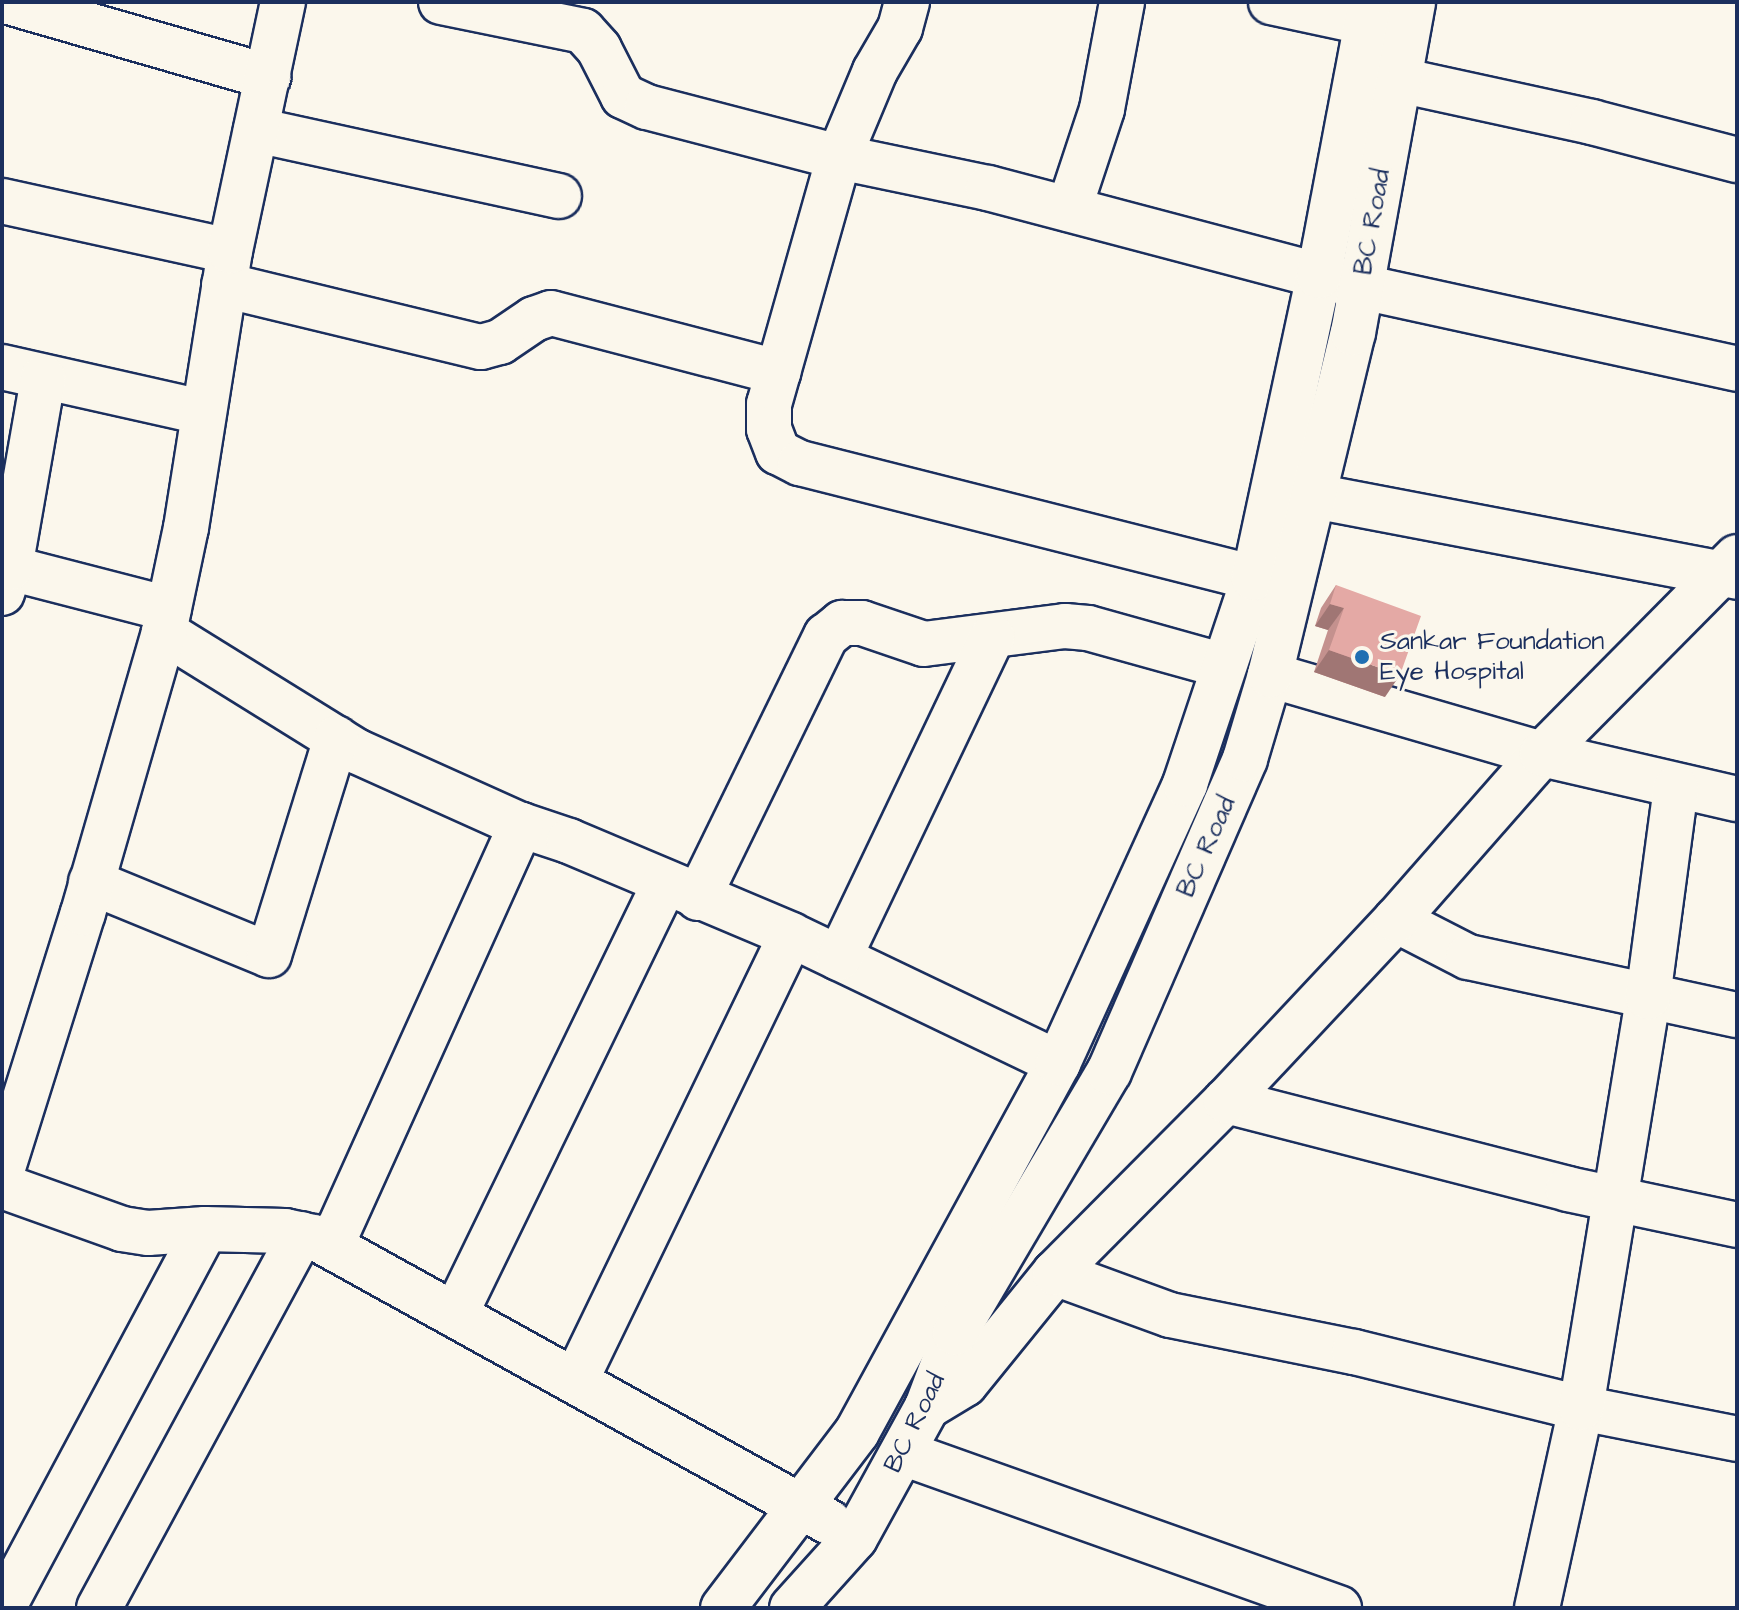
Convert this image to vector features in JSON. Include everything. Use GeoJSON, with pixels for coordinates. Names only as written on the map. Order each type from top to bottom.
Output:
{"type":"FeatureCollection","features":[{"type":"Feature","properties":{"kind":"street"},"geometry":{"type":"LineString","coordinates":[[9,2],[268,77]]}},
{"type":"Feature","properties":{"kind":"street"},"geometry":{"type":"LineString","coordinates":[[2,1171],[91,882],[166,620],[186,528],[227,268],[283,2]]}},
{"type":"Feature","properties":{"kind":"street"},"geometry":{"type":"LineString","coordinates":[[441,2],[583,31],[599,49],[623,96],[647,107],[839,157],[1069,209],[1362,287],[1737,369]]}},
{"type":"Feature","properties":{"kind":"street"},"geometry":{"type":"LineString","coordinates":[[907,2],[900,28],[875,71],[839,157],[769,404],[769,429],[778,452],[800,463],[1254,578]]}},
{"type":"Feature","properties":{"kind":"street"},"geometry":{"type":"LineString","coordinates":[[1069,209],[1102,109],[1122,2]]}},
{"type":"Feature","properties":{"kind":"street"},"geometry":{"type":"LineString","coordinates":[[1271,2],[1390,14]]}},
{"type":"Feature","properties":{"kind":"street","name":"BC Road"},"geometry":{"type":"LineString","coordinates":[[792,1608],[855,1538],[927,1407],[955,1333],[1109,1072],[1245,759],[1270,675],[1362,287],[1399,80],[1390,14]]}},
{"type":"Feature","properties":{"kind":"street","name":"BC Road"},"geometry":{"type":"LineString","coordinates":[[723,1608],[857,1432],[1058,1063],[1185,784],[1254,578],[1319,276],[1390,14]]}},
{"type":"Feature","properties":{"kind":"street"},"geometry":{"type":"LineString","coordinates":[[1399,80],[1592,122],[1737,160]]}},
{"type":"Feature","properties":{"kind":"street"},"geometry":{"type":"LineString","coordinates":[[256,130],[559,196]]}},
{"type":"Feature","properties":{"kind":"street"},"geometry":{"type":"LineString","coordinates":[[2,201],[481,347],[500,342],[534,319],[551,313],[778,372]]}},
{"type":"Feature","properties":{"kind":"street"},"geometry":{"type":"LineString","coordinates":[[2,367],[202,412]]}},
{"type":"Feature","properties":{"kind":"street"},"geometry":{"type":"LineString","coordinates":[[43,378],[6,581],[166,620],[356,751],[521,825],[569,841],[791,935],[1058,1063]]}},
{"type":"Feature","properties":{"kind":"street"},"geometry":{"type":"LineString","coordinates":[[1314,496],[1732,569]]}},
{"type":"Feature","properties":{"kind":"street"},"geometry":{"type":"LineString","coordinates":[[927,1407],[965,1384],[1061,1267],[1226,1101],[1396,920],[1542,754],[1732,569]]}},
{"type":"Feature","properties":{"kind":"street"},"geometry":{"type":"LineString","coordinates":[[455,1315],[681,891],[826,636],[842,623],[862,623],[924,644],[1065,626],[1088,628],[1224,666]]}},
{"type":"Feature","properties":{"kind":"street"},"geometry":{"type":"LineString","coordinates":[[839,958],[992,637]]}},
{"type":"Feature","properties":{"kind":"street"},"geometry":{"type":"LineString","coordinates":[[1270,675],[1542,754],[1676,788],[1737,799]]}},
{"type":"Feature","properties":{"kind":"street"},"geometry":{"type":"LineString","coordinates":[[91,882],[269,955],[336,738]]}},
{"type":"Feature","properties":{"kind":"street"},"geometry":{"type":"LineString","coordinates":[[1537,1608],[1581,1408],[1648,997],[1676,788]]}},
{"type":"Feature","properties":{"kind":"street"},"geometry":{"type":"LineString","coordinates":[[99,1608],[317,1239],[521,825]]}},
{"type":"Feature","properties":{"kind":"street"},"geometry":{"type":"LineString","coordinates":[[1396,920],[1468,957],[1737,1015]]}},
{"type":"Feature","properties":{"kind":"street"},"geometry":{"type":"LineString","coordinates":[[576,1380],[791,935]]}},
{"type":"Feature","properties":{"kind":"street"},"geometry":{"type":"LineString","coordinates":[[1226,1101],[1342,1133],[1737,1225]]}},
{"type":"Feature","properties":{"kind":"street"},"geometry":{"type":"LineString","coordinates":[[2,1186],[122,1229],[148,1233],[205,1229],[317,1239],[804,1505],[855,1538]]}},
{"type":"Feature","properties":{"kind":"street"},"geometry":{"type":"LineString","coordinates":[[977,1213],[1016,1231],[1061,1267],[1170,1315],[1354,1352],[1581,1408],[1737,1439]]}},
{"type":"Feature","properties":{"kind":"street"},"geometry":{"type":"LineString","coordinates":[[3,1608],[205,1229]]}},
{"type":"Feature","properties":{"kind":"street"},"geometry":{"type":"LineString","coordinates":[[903,1453],[1339,1608]]}},
{"type":"Feature","properties":{"kind":"building"},"geometry":{"type":"Polygon","coordinates":[[[1336,585],[1421,616],[1400,675],[1329,650],[1344,608],[1330,604],[1336,585]]]}},
{"type":"Feature","properties":{"kind":"place","name":"Sankar Foundation Eye Hospital"},"geometry":{"type":"Point","coordinates":[1362,657]}}]}
